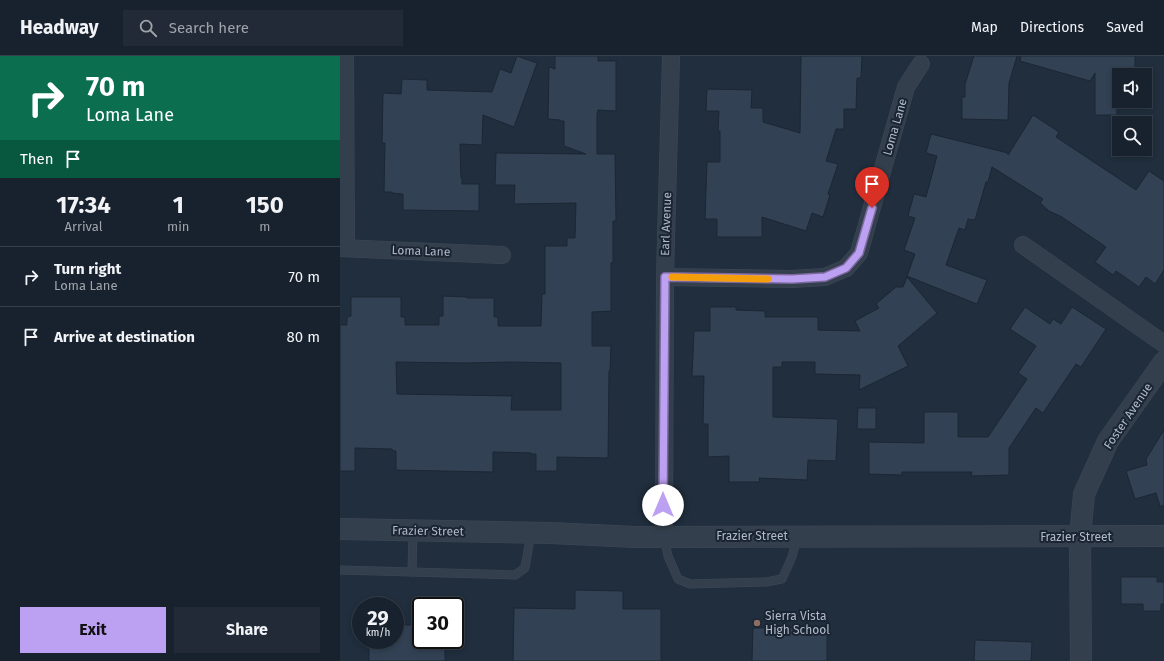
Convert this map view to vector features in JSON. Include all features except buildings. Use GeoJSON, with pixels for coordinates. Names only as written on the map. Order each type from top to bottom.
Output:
{"type":"FeatureCollection","features":[{"type":"Feature","properties":{"kind":"street"},"geometry":{"type":"LineString","coordinates":[[343,248],[344,56]]}},
{"type":"Feature","properties":{"kind":"street","name":"Earl Avenue"},"geometry":{"type":"LineString","coordinates":[[664,536],[665,277],[670,56]]}},
{"type":"Feature","properties":{"kind":"street","name":"Loma Lane"},"geometry":{"type":"LineString","coordinates":[[665,277],[792,279],[825,277],[846,268],[859,253],[906,87],[921,64]]}},
{"type":"Feature","properties":{"kind":"street"},"geometry":{"type":"LineString","coordinates":[[1023,244],[1164,344]]}},
{"type":"Feature","properties":{"kind":"street","name":"Loma Lane"},"geometry":{"type":"LineString","coordinates":[[343,248],[502,255]]}},
{"type":"Feature","properties":{"kind":"street","name":"Foster Avenue"},"geometry":{"type":"LineString","coordinates":[[1081,661],[1080,537],[1084,494],[1108,441],[1164,362]]}},
{"type":"Feature","properties":{"kind":"street","name":"Frazier Street"},"geometry":{"type":"LineString","coordinates":[[340,528],[635,536],[1164,536]]}},
{"type":"Feature","properties":{"kind":"lane"},"geometry":{"type":"LineString","coordinates":[[412,572],[414,530]]}},
{"type":"Feature","properties":{"kind":"lane"},"geometry":{"type":"LineString","coordinates":[[340,570],[515,575],[525,568],[531,533]]}},
{"type":"Feature","properties":{"kind":"lane"},"geometry":{"type":"LineString","coordinates":[[664,536],[668,556],[678,579],[690,584],[766,582],[782,579],[792,557],[798,536]]}},
{"type":"Feature","properties":{"kind":"slow traffic"},"geometry":{"type":"LineString","coordinates":[[672,277],[768,279]]}},
{"type":"Feature","properties":{"kind":"place","name":"Sierra Vista High School"},"geometry":{"type":"Point","coordinates":[757,623]}},
{"type":"Feature","properties":{"kind":"route"},"geometry":{"type":"LineString","coordinates":[[663,505],[665,277],[792,279],[825,277],[846,268],[859,253],[872,208]]}}]}
